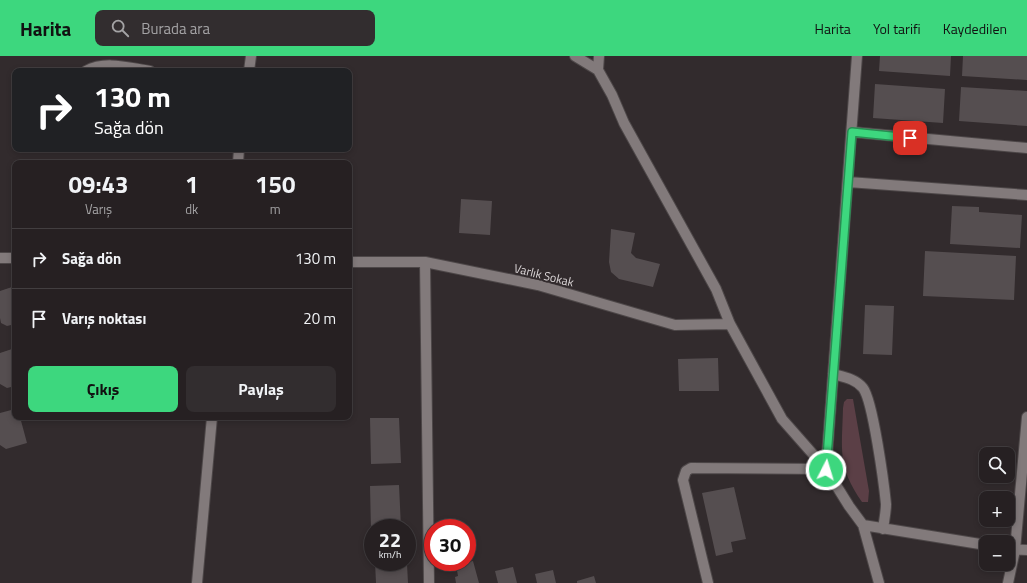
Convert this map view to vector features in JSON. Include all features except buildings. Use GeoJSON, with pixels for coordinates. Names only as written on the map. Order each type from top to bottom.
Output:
{"type":"FeatureCollection","features":[{"type":"Feature","properties":{"kind":"street"},"geometry":{"type":"LineString","coordinates":[[249,68],[251,56]]}},
{"type":"Feature","properties":{"kind":"street"},"geometry":{"type":"LineString","coordinates":[[575,56],[598,70],[612,95],[624,122],[716,289],[730,324],[782,420],[826,470],[848,506],[863,526],[879,583]]}},
{"type":"Feature","properties":{"kind":"street"},"geometry":{"type":"LineString","coordinates":[[598,70],[599,56]]}},
{"type":"Feature","properties":{"kind":"street"},"geometry":{"type":"LineString","coordinates":[[826,470],[857,56]]}},
{"type":"Feature","properties":{"kind":"street"},"geometry":{"type":"LineString","coordinates":[[91,68],[107,65],[128,68]]}},
{"type":"Feature","properties":{"kind":"street"},"geometry":{"type":"LineString","coordinates":[[852,132],[1027,148]]}},
{"type":"Feature","properties":{"kind":"street"},"geometry":{"type":"LineString","coordinates":[[848,182],[1027,195]]}},
{"type":"Feature","properties":{"kind":"street"},"geometry":{"type":"LineString","coordinates":[[0,258],[12,258]]}},
{"type":"Feature","properties":{"kind":"street","name":"Varlık Sokak"},"geometry":{"type":"LineString","coordinates":[[352,262],[425,262],[538,285],[675,325],[730,324]]}},
{"type":"Feature","properties":{"kind":"street"},"geometry":{"type":"LineString","coordinates":[[425,262],[429,583]]}},
{"type":"Feature","properties":{"kind":"street"},"geometry":{"type":"LineString","coordinates":[[833,374],[855,381],[863,388],[868,398],[873,417],[886,505],[883,528]]}},
{"type":"Feature","properties":{"kind":"street"},"geometry":{"type":"LineString","coordinates":[[1014,535],[1027,417]]}},
{"type":"Feature","properties":{"kind":"street"},"geometry":{"type":"LineString","coordinates":[[198,583],[212,420]]}},
{"type":"Feature","properties":{"kind":"street"},"geometry":{"type":"LineString","coordinates":[[708,583],[683,480],[686,472],[691,468],[826,470]]}},
{"type":"Feature","properties":{"kind":"street"},"geometry":{"type":"LineString","coordinates":[[863,526],[979,544]]}},
{"type":"Feature","properties":{"kind":"street"},"geometry":{"type":"LineString","coordinates":[[1015,550],[1027,550]]}},
{"type":"Feature","properties":{"kind":"street"},"geometry":{"type":"LineString","coordinates":[[1008,583],[1009,571]]}},
{"type":"Feature","properties":{"kind":"shaded area"},"geometry":{"type":"Polygon","coordinates":[[[847,399],[853,399],[869,491],[868,502],[862,502],[848,478],[845,468],[842,435],[843,408],[844,402],[847,399]]]}},
{"type":"Feature","properties":{"kind":"route"},"geometry":{"type":"LineString","coordinates":[[826,470],[852,132],[910,138]]}}]}
